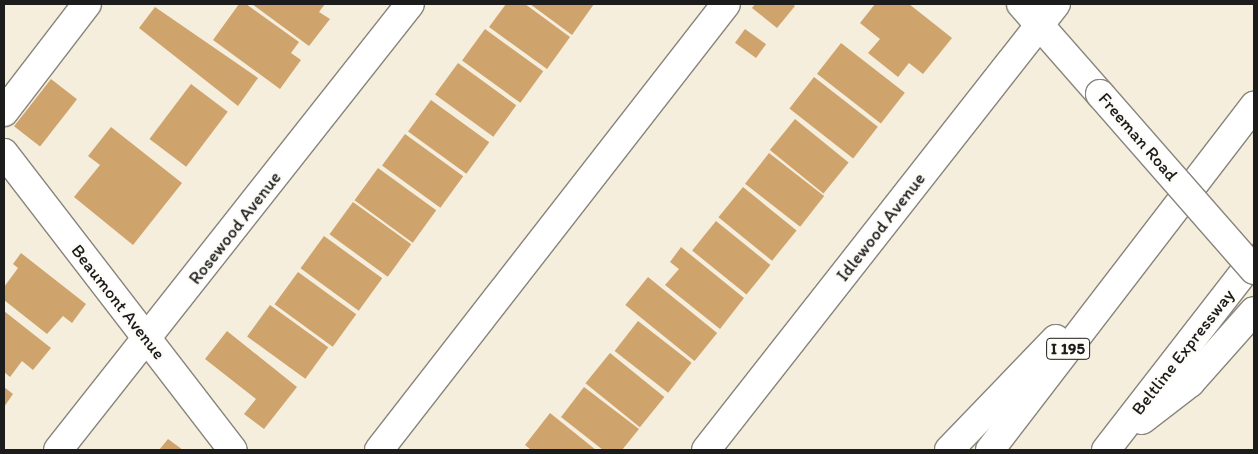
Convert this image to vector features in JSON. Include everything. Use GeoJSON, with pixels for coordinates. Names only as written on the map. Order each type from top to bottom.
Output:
{"type":"FeatureCollection","features":[{"type":"Feature","properties":{"kind":"main road"},"geometry":{"type":"LineString","coordinates":[[4,112],[88,4]]}},
{"type":"Feature","properties":{"kind":"main road","name":"Rosewood Avenue"},"geometry":{"type":"LineString","coordinates":[[58,450],[148,340],[410,4]]}},
{"type":"Feature","properties":{"kind":"main road"},"geometry":{"type":"LineString","coordinates":[[379,450],[726,4]]}},
{"type":"Feature","properties":{"kind":"main road","name":"Freeman Road"},"geometry":{"type":"LineString","coordinates":[[1021,4],[1048,14],[1100,94],[1254,270]]}},
{"type":"Feature","properties":{"kind":"main road","name":"Idlewood Avenue"},"geometry":{"type":"LineString","coordinates":[[706,450],[1048,14]]}},
{"type":"Feature","properties":{"kind":"main road","name":"I 195"},"geometry":{"type":"LineString","coordinates":[[990,450],[1254,106]]}},
{"type":"Feature","properties":{"kind":"main road","name":"Beaumont Avenue"},"geometry":{"type":"LineString","coordinates":[[4,153],[232,450]]}},
{"type":"Feature","properties":{"kind":"main road"},"geometry":{"type":"LineString","coordinates":[[949,450],[1146,247]]}},
{"type":"Feature","properties":{"kind":"main road","name":"Beltline Expressway"},"geometry":{"type":"LineString","coordinates":[[1109,447],[1254,259]]}},
{"type":"Feature","properties":{"kind":"main road"},"geometry":{"type":"LineString","coordinates":[[1109,447],[1190,384],[1254,311]]}},
{"type":"Feature","properties":{"kind":"building"},"geometry":{"type":"Polygon","coordinates":[[[239,4],[246,4],[299,42],[291,53],[301,60],[280,89],[213,40],[239,4]]]}},
{"type":"Feature","properties":{"kind":"building"},"geometry":{"type":"Polygon","coordinates":[[[252,4],[325,4],[319,12],[330,19],[309,46],[252,4]]]}},
{"type":"Feature","properties":{"kind":"building"},"geometry":{"type":"Polygon","coordinates":[[[506,4],[525,4],[570,37],[547,69],[489,27],[506,4]]]}},
{"type":"Feature","properties":{"kind":"building"},"geometry":{"type":"Polygon","coordinates":[[[530,4],[594,4],[572,35],[530,4]]]}},
{"type":"Feature","properties":{"kind":"building"},"geometry":{"type":"Polygon","coordinates":[[[755,4],[792,4],[795,6],[777,28],[752,8],[755,4]]]}},
{"type":"Feature","properties":{"kind":"building"},"geometry":{"type":"Polygon","coordinates":[[[875,4],[909,4],[952,38],[923,74],[909,63],[898,77],[868,53],[880,39],[860,23],[875,4]]]}},
{"type":"Feature","properties":{"kind":"building"},"geometry":{"type":"Polygon","coordinates":[[[155,7],[258,78],[238,106],[139,28],[155,7]]]}},
{"type":"Feature","properties":{"kind":"building"},"geometry":{"type":"Polygon","coordinates":[[[485,29],[543,71],[520,103],[462,61],[485,29]]]}},
{"type":"Feature","properties":{"kind":"building"},"geometry":{"type":"Polygon","coordinates":[[[745,29],[766,44],[756,58],[735,43],[745,29]]]}},
{"type":"Feature","properties":{"kind":"building"},"geometry":{"type":"Polygon","coordinates":[[[841,43],[905,93],[881,124],[817,74],[841,43]]]}},
{"type":"Feature","properties":{"kind":"building"},"geometry":{"type":"Polygon","coordinates":[[[458,63],[516,105],[493,137],[435,95],[458,63]]]}},
{"type":"Feature","properties":{"kind":"building"},"geometry":{"type":"Polygon","coordinates":[[[814,77],[878,127],[853,158],[789,109],[814,77]]]}},
{"type":"Feature","properties":{"kind":"building"},"geometry":{"type":"Polygon","coordinates":[[[51,79],[77,99],[40,147],[14,126],[51,79]]]}},
{"type":"Feature","properties":{"kind":"building"},"geometry":{"type":"Polygon","coordinates":[[[191,84],[228,112],[186,167],[149,139],[191,84]]]}},
{"type":"Feature","properties":{"kind":"building"},"geometry":{"type":"Polygon","coordinates":[[[431,100],[489,142],[466,174],[408,132],[431,100]]]}},
{"type":"Feature","properties":{"kind":"building"},"geometry":{"type":"Polygon","coordinates":[[[795,119],[849,162],[823,194],[770,150],[795,119]]]}},
{"type":"Feature","properties":{"kind":"building"},"geometry":{"type":"Polygon","coordinates":[[[111,127],[182,183],[133,245],[74,197],[100,165],[88,156],[111,127]]]}},
{"type":"Feature","properties":{"kind":"building"},"geometry":{"type":"Polygon","coordinates":[[[405,134],[463,176],[440,208],[382,166],[405,134]]]}},
{"type":"Feature","properties":{"kind":"building"},"geometry":{"type":"Polygon","coordinates":[[[769,153],[824,196],[800,227],[745,184],[769,153]]]}},
{"type":"Feature","properties":{"kind":"building"},"geometry":{"type":"Polygon","coordinates":[[[378,168],[436,210],[413,243],[354,200],[378,168]]]}},
{"type":"Feature","properties":{"kind":"building"},"geometry":{"type":"Polygon","coordinates":[[[743,187],[797,230],[772,261],[718,217],[743,187]]]}},
{"type":"Feature","properties":{"kind":"building"},"geometry":{"type":"Polygon","coordinates":[[[353,202],[411,244],[388,277],[329,234],[353,202]]]}},
{"type":"Feature","properties":{"kind":"building"},"geometry":{"type":"Polygon","coordinates":[[[716,221],[770,265],[746,295],[692,251],[716,221]]]}},
{"type":"Feature","properties":{"kind":"building"},"geometry":{"type":"Polygon","coordinates":[[[324,236],[382,278],[359,311],[300,268],[324,236]]]}},
{"type":"Feature","properties":{"kind":"building"},"geometry":{"type":"Polygon","coordinates":[[[681,247],[744,298],[720,329],[665,285],[679,269],[670,262],[681,247]]]}},
{"type":"Feature","properties":{"kind":"building"},"geometry":{"type":"Polygon","coordinates":[[[21,253],[86,304],[72,323],[63,316],[47,334],[4,300],[4,287],[18,268],[13,264],[21,253]]]}},
{"type":"Feature","properties":{"kind":"building"},"geometry":{"type":"Polygon","coordinates":[[[298,272],[356,314],[333,347],[274,304],[298,272]]]}},
{"type":"Feature","properties":{"kind":"building"},"geometry":{"type":"Polygon","coordinates":[[[648,277],[717,333],[695,361],[625,305],[648,277]]]}},
{"type":"Feature","properties":{"kind":"building"},"geometry":{"type":"Polygon","coordinates":[[[270,305],[328,347],[305,379],[247,337],[270,305]]]}},
{"type":"Feature","properties":{"kind":"building"},"geometry":{"type":"Polygon","coordinates":[[[4,311],[51,348],[33,370],[22,361],[10,377],[4,372],[4,311]]]}},
{"type":"Feature","properties":{"kind":"building"},"geometry":{"type":"Polygon","coordinates":[[[638,321],[692,363],[668,393],[615,351],[638,321]]]}},
{"type":"Feature","properties":{"kind":"building"},"geometry":{"type":"Polygon","coordinates":[[[227,331],[297,387],[264,429],[244,414],[256,399],[205,359],[227,331]]]}},
{"type":"Feature","properties":{"kind":"building"},"geometry":{"type":"Polygon","coordinates":[[[610,353],[664,397],[640,427],[585,383],[610,353]]]}},
{"type":"Feature","properties":{"kind":"building"},"geometry":{"type":"Polygon","coordinates":[[[4,387],[13,394],[4,407],[4,387]]]}},
{"type":"Feature","properties":{"kind":"building"},"geometry":{"type":"Polygon","coordinates":[[[584,387],[639,429],[622,450],[603,450],[561,417],[584,387]]]}},
{"type":"Feature","properties":{"kind":"building"},"geometry":{"type":"Polygon","coordinates":[[[550,413],[596,450],[531,450],[525,445],[550,413]]]}},
{"type":"Feature","properties":{"kind":"building"},"geometry":{"type":"Polygon","coordinates":[[[168,439],[183,450],[159,450],[168,439]]]}}]}
